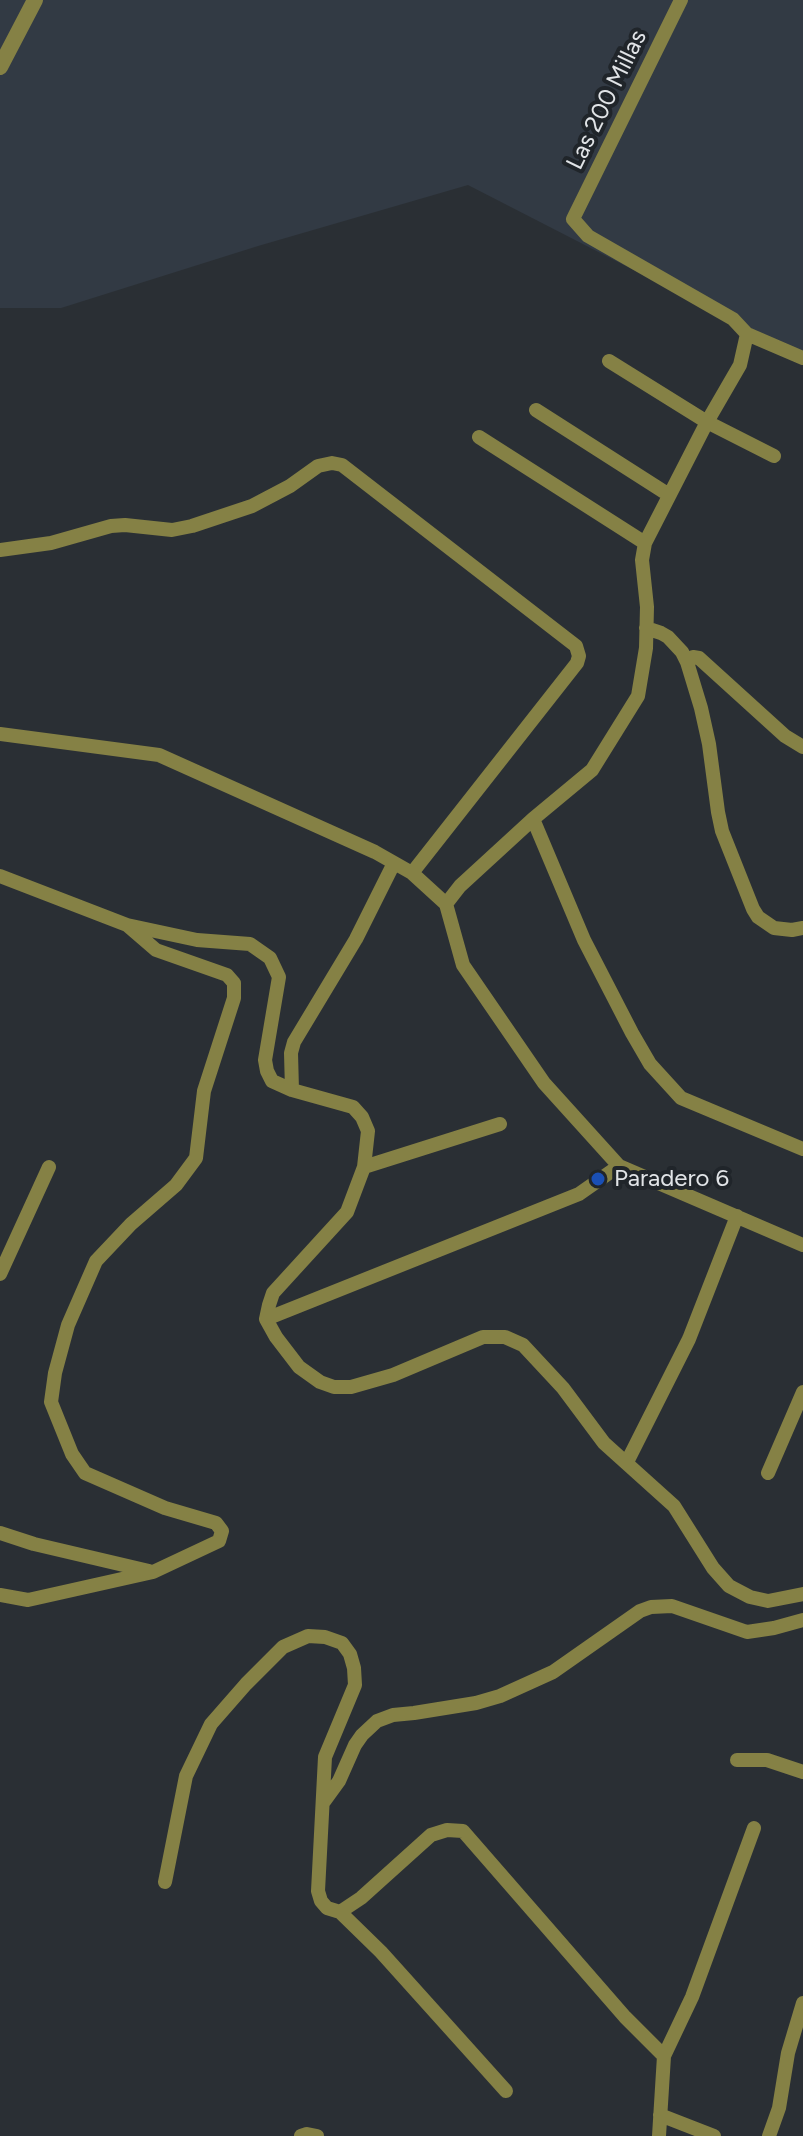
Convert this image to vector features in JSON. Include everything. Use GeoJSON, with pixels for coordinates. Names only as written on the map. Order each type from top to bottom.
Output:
{"type":"FeatureCollection","features":[{"type":"Feature","properties":{"kind":"street"},"geometry":{"type":"LineString","coordinates":[[0,67],[6,43],[35,0]]}},
{"type":"Feature","properties":{"kind":"street","name":"Las 200 Millas"},"geometry":{"type":"LineString","coordinates":[[681,0],[573,219],[588,236],[733,319],[747,334]]}},
{"type":"Feature","properties":{"kind":"street"},"geometry":{"type":"LineString","coordinates":[[446,904],[460,886],[533,819],[592,770],[638,696],[646,648],[647,607],[642,560],[645,543],[740,365],[747,334],[803,358]]}},
{"type":"Feature","properties":{"kind":"street"},"geometry":{"type":"LineString","coordinates":[[609,361],[707,422],[774,456]]}},
{"type":"Feature","properties":{"kind":"street"},"geometry":{"type":"LineString","coordinates":[[536,410],[669,495]]}},
{"type":"Feature","properties":{"kind":"street"},"geometry":{"type":"LineString","coordinates":[[479,437],[645,543]]}},
{"type":"Feature","properties":{"kind":"street"},"geometry":{"type":"LineString","coordinates":[[0,550],[51,543],[111,526],[172,530],[213,521],[271,497],[318,466],[332,463],[342,465],[565,637],[579,651],[577,663],[412,873]]}},
{"type":"Feature","properties":{"kind":"street"},"geometry":{"type":"LineString","coordinates":[[646,628],[668,637],[687,662],[709,744],[722,831],[753,909],[758,917],[774,928],[803,928]]}},
{"type":"Feature","properties":{"kind":"street"},"geometry":{"type":"LineString","coordinates":[[687,662],[693,657],[699,658],[785,736],[803,747]]}},
{"type":"Feature","properties":{"kind":"street"},"geometry":{"type":"LineString","coordinates":[[0,734],[159,755],[375,852],[412,873],[446,904],[463,965],[544,1083],[619,1166],[803,1245]]}},
{"type":"Feature","properties":{"kind":"street"},"geometry":{"type":"LineString","coordinates":[[533,819],[584,940],[650,1064],[681,1098],[803,1149]]}},
{"type":"Feature","properties":{"kind":"street"},"geometry":{"type":"LineString","coordinates":[[292,1090],[291,1053],[294,1042],[356,939],[394,863]]}},
{"type":"Feature","properties":{"kind":"street"},"geometry":{"type":"LineString","coordinates":[[0,876],[127,925],[197,940],[250,944],[270,958],[279,977],[265,1060],[272,1081],[292,1090],[353,1107],[368,1131],[364,1167],[347,1212],[273,1293],[266,1319],[299,1367],[320,1382],[334,1387],[351,1387],[393,1375],[483,1337],[505,1337],[523,1345],[563,1388],[604,1443],[674,1506],[713,1568],[729,1586],[750,1597],[768,1601],[803,1594]]}},
{"type":"Feature","properties":{"kind":"street"},"geometry":{"type":"LineString","coordinates":[[0,1595],[28,1600],[153,1572],[219,1541],[222,1531],[216,1523],[165,1508],[85,1473],[72,1454],[51,1402],[68,1325],[96,1261],[131,1224],[176,1185],[196,1158],[204,1091],[234,998],[234,983],[227,975],[156,950],[127,925]]}},
{"type":"Feature","properties":{"kind":"street"},"geometry":{"type":"LineString","coordinates":[[364,1167],[500,1124]]}},
{"type":"Feature","properties":{"kind":"street"},"geometry":{"type":"LineString","coordinates":[[266,1319],[579,1194],[619,1166]]}},
{"type":"Feature","properties":{"kind":"street"},"geometry":{"type":"LineString","coordinates":[[0,1274],[49,1167]]}},
{"type":"Feature","properties":{"kind":"street"},"geometry":{"type":"LineString","coordinates":[[627,1462],[689,1339],[737,1216]]}},
{"type":"Feature","properties":{"kind":"street"},"geometry":{"type":"LineString","coordinates":[[768,1473],[803,1392]]}},
{"type":"Feature","properties":{"kind":"street"},"geometry":{"type":"LineString","coordinates":[[0,1533],[153,1572]]}},
{"type":"Feature","properties":{"kind":"street"},"geometry":{"type":"LineString","coordinates":[[321,1806],[339,1781],[355,1745],[377,1721],[393,1715],[500,1696],[553,1672],[640,1611],[672,1606],[747,1632],[803,1620]]}},
{"type":"Feature","properties":{"kind":"street"},"geometry":{"type":"LineString","coordinates":[[165,1882],[186,1776],[211,1724],[283,1647],[308,1636],[325,1637],[342,1643],[350,1654],[355,1685],[325,1757],[318,1891],[321,1901],[327,1908],[340,1912],[381,1952],[506,2091]]}},
{"type":"Feature","properties":{"kind":"street"},"geometry":{"type":"LineString","coordinates":[[737,1760],[767,1760],[803,1772]]}},
{"type":"Feature","properties":{"kind":"street"},"geometry":{"type":"LineString","coordinates":[[659,2136],[664,2056],[692,1997],[754,1828]]}},
{"type":"Feature","properties":{"kind":"street"},"geometry":{"type":"LineString","coordinates":[[340,1912],[361,1898],[431,1835],[447,1830],[463,1831],[625,2017],[664,2056]]}},
{"type":"Feature","properties":{"kind":"street"},"geometry":{"type":"LineString","coordinates":[[769,2136],[779,2108],[788,2053],[803,2003]]}},
{"type":"Feature","properties":{"kind":"street"},"geometry":{"type":"LineString","coordinates":[[660,2115],[714,2136]]}},
{"type":"Feature","properties":{"kind":"street"},"geometry":{"type":"LineString","coordinates":[[301,2136],[317,2136]]}},
{"type":"Feature","properties":{"kind":"shaded area"},"geometry":{"type":"Polygon","coordinates":[[[0,0],[803,0],[803,357],[468,185],[61,308],[0,308],[0,0]]]}},
{"type":"Feature","properties":{"kind":"place","name":"Paradero 6"},"geometry":{"type":"Point","coordinates":[598,1179]}}]}
